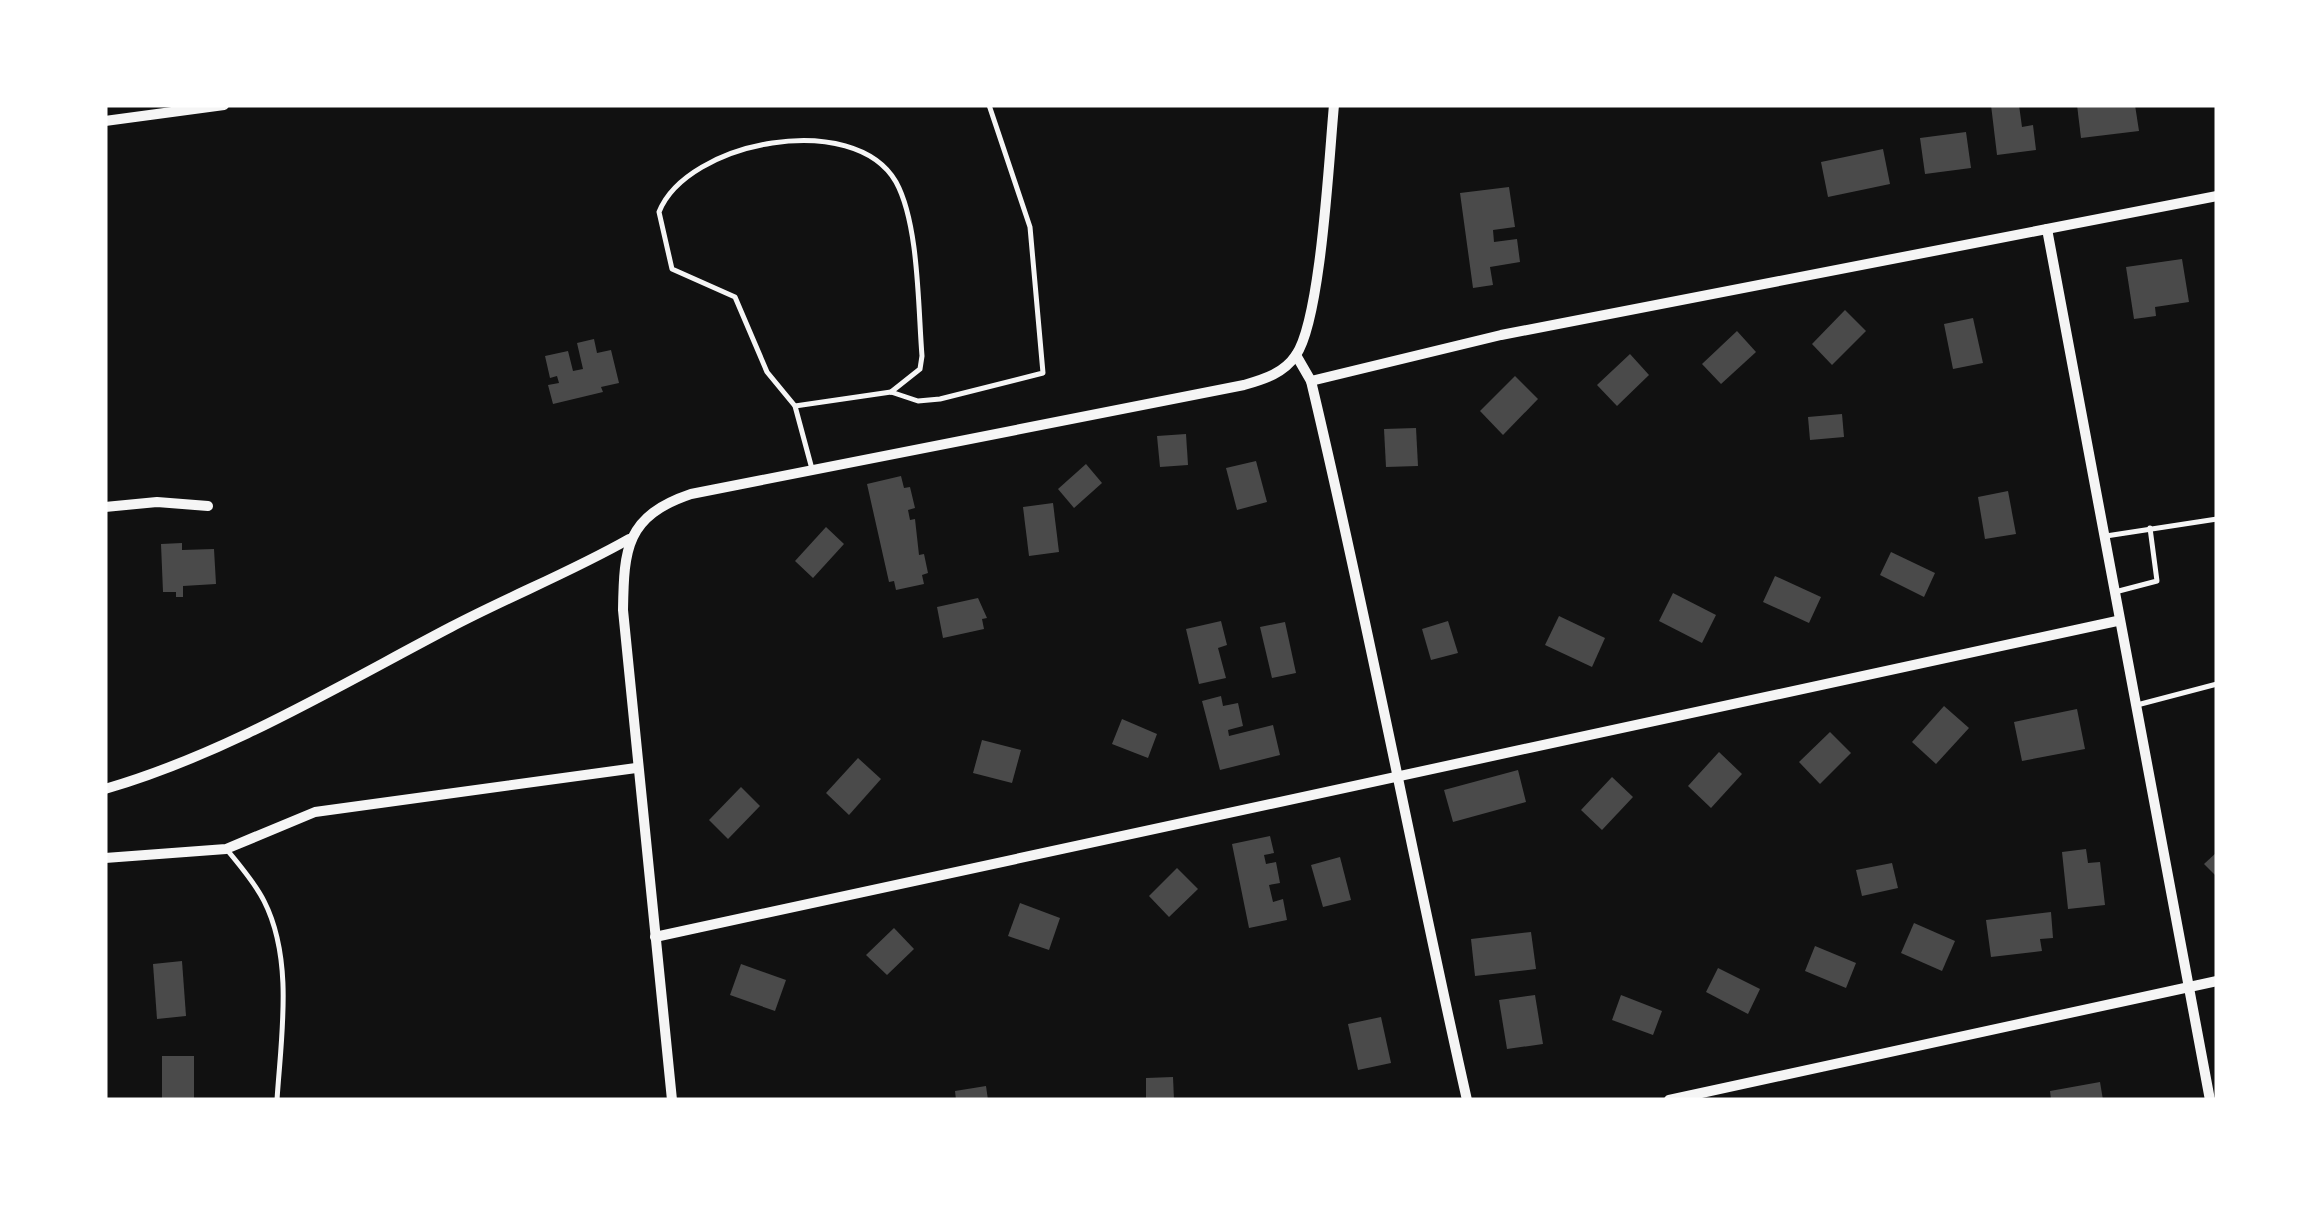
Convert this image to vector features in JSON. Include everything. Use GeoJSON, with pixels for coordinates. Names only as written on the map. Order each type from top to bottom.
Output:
{"type":"FeatureCollection","features":[{"type":"Feature","properties":{"kind":"street"},"geometry":{"type":"LineString","coordinates":[[105,121],[224,105]]}},
{"type":"Feature","properties":{"kind":"street"},"geometry":{"type":"LineString","coordinates":[[105,788],[145,777],[247,732],[456,624],[562,578],[630,539],[646,516],[691,494],[1244,385],[1282,371],[1296,354],[1310,316],[1334,105]]}},
{"type":"Feature","properties":{"kind":"street"},"geometry":{"type":"LineString","coordinates":[[1311,381],[1501,335],[2217,196]]}},
{"type":"Feature","properties":{"kind":"street"},"geometry":{"type":"LineString","coordinates":[[2047,229],[2112,593],[2210,1100]]}},
{"type":"Feature","properties":{"kind":"street"},"geometry":{"type":"LineString","coordinates":[[1296,354],[1311,381],[1354,563],[1394,776],[1466,1100]]}},
{"type":"Feature","properties":{"kind":"street"},"geometry":{"type":"LineString","coordinates":[[105,508],[156,502],[208,506]]}},
{"type":"Feature","properties":{"kind":"street"},"geometry":{"type":"LineString","coordinates":[[630,539],[623,610],[672,1100]]}},
{"type":"Feature","properties":{"kind":"street"},"geometry":{"type":"LineString","coordinates":[[656,937],[2118,621]]}},
{"type":"Feature","properties":{"kind":"street"},"geometry":{"type":"LineString","coordinates":[[105,858],[226,849],[316,812],[636,768]]}},
{"type":"Feature","properties":{"kind":"street"},"geometry":{"type":"LineString","coordinates":[[1669,1100],[2217,980]]}},
{"type":"Feature","properties":{"kind":"lane"},"geometry":{"type":"LineString","coordinates":[[891,392],[906,399],[940,399],[1044,372],[1030,228],[989,105]]}},
{"type":"Feature","properties":{"kind":"lane"},"geometry":{"type":"LineString","coordinates":[[794,406],[891,392],[920,370],[922,356],[910,232],[896,182],[868,154],[830,140],[756,147],[725,156],[678,182],[663,202],[658,220],[672,270],[735,297],[767,372],[794,406],[812,469]]}},
{"type":"Feature","properties":{"kind":"lane"},"geometry":{"type":"LineString","coordinates":[[2103,536],[2217,519]]}},
{"type":"Feature","properties":{"kind":"lane"},"geometry":{"type":"LineString","coordinates":[[2112,593],[2157,581],[2150,528]]}},
{"type":"Feature","properties":{"kind":"lane"},"geometry":{"type":"LineString","coordinates":[[2134,706],[2217,684]]}},
{"type":"Feature","properties":{"kind":"lane"},"geometry":{"type":"LineString","coordinates":[[226,849],[264,901],[279,940],[282,1010],[277,1100]]}},
{"type":"Feature","properties":{"kind":"building"},"geometry":{"type":"Polygon","coordinates":[[[1991,105],[2019,105],[2022,127],[2033,125],[2036,150],[1997,155],[1991,105]]]}},
{"type":"Feature","properties":{"kind":"building"},"geometry":{"type":"Polygon","coordinates":[[[2077,105],[2135,105],[2139,131],[2081,138],[2077,105]]]}},
{"type":"Feature","properties":{"kind":"building"},"geometry":{"type":"Polygon","coordinates":[[[1966,132],[1971,168],[1925,174],[1920,138],[1966,132]]]}},
{"type":"Feature","properties":{"kind":"building"},"geometry":{"type":"Polygon","coordinates":[[[1883,149],[1890,184],[1828,197],[1821,162],[1883,149]]]}},
{"type":"Feature","properties":{"kind":"building"},"geometry":{"type":"Polygon","coordinates":[[[1509,187],[1515,227],[1493,230],[1494,242],[1517,239],[1520,262],[1490,267],[1493,285],[1473,288],[1460,193],[1509,187]]]}},
{"type":"Feature","properties":{"kind":"building"},"geometry":{"type":"Polygon","coordinates":[[[2182,259],[2189,302],[2155,307],[2156,316],[2134,319],[2126,267],[2182,259]]]}},
{"type":"Feature","properties":{"kind":"building"},"geometry":{"type":"Polygon","coordinates":[[[1845,310],[1866,331],[1832,365],[1812,344],[1845,310]]]}},
{"type":"Feature","properties":{"kind":"building"},"geometry":{"type":"Polygon","coordinates":[[[1973,318],[1983,363],[1953,369],[1944,324],[1973,318]]]}},
{"type":"Feature","properties":{"kind":"building"},"geometry":{"type":"Polygon","coordinates":[[[1737,331],[1756,352],[1721,384],[1702,364],[1737,331]]]}},
{"type":"Feature","properties":{"kind":"building"},"geometry":{"type":"Polygon","coordinates":[[[594,339],[597,353],[611,350],[619,383],[601,387],[603,392],[553,404],[548,385],[559,383],[557,376],[550,378],[545,356],[568,351],[573,371],[583,369],[577,343],[594,339]]]}},
{"type":"Feature","properties":{"kind":"building"},"geometry":{"type":"Polygon","coordinates":[[[1630,354],[1649,375],[1617,406],[1597,385],[1630,354]]]}},
{"type":"Feature","properties":{"kind":"building"},"geometry":{"type":"Polygon","coordinates":[[[1515,376],[1538,399],[1503,435],[1480,411],[1515,376]]]}},
{"type":"Feature","properties":{"kind":"building"},"geometry":{"type":"Polygon","coordinates":[[[1842,414],[1844,437],[1810,440],[1808,417],[1842,414]]]}},
{"type":"Feature","properties":{"kind":"building"},"geometry":{"type":"Polygon","coordinates":[[[1416,428],[1418,466],[1386,467],[1384,429],[1416,428]]]}},
{"type":"Feature","properties":{"kind":"building"},"geometry":{"type":"Polygon","coordinates":[[[1186,434],[1188,465],[1160,467],[1157,436],[1186,434]]]}},
{"type":"Feature","properties":{"kind":"building"},"geometry":{"type":"Polygon","coordinates":[[[1256,461],[1267,502],[1237,510],[1226,468],[1256,461]]]}},
{"type":"Feature","properties":{"kind":"building"},"geometry":{"type":"Polygon","coordinates":[[[1086,464],[1102,483],[1074,508],[1058,489],[1086,464]]]}},
{"type":"Feature","properties":{"kind":"building"},"geometry":{"type":"Polygon","coordinates":[[[901,476],[904,488],[910,487],[915,508],[908,510],[910,520],[915,519],[919,555],[924,554],[928,573],[922,575],[924,584],[896,590],[894,581],[889,582],[867,484],[901,476]]]}},
{"type":"Feature","properties":{"kind":"building"},"geometry":{"type":"Polygon","coordinates":[[[2008,491],[2016,534],[1985,539],[1978,497],[2008,491]]]}},
{"type":"Feature","properties":{"kind":"building"},"geometry":{"type":"Polygon","coordinates":[[[1053,503],[1059,552],[1029,556],[1023,507],[1053,503]]]}},
{"type":"Feature","properties":{"kind":"building"},"geometry":{"type":"Polygon","coordinates":[[[826,527],[844,544],[813,578],[795,561],[826,527]]]}},
{"type":"Feature","properties":{"kind":"building"},"geometry":{"type":"Polygon","coordinates":[[[182,543],[182,550],[214,549],[216,584],[183,586],[183,597],[176,597],[176,592],[163,592],[161,544],[182,543]]]}},
{"type":"Feature","properties":{"kind":"building"},"geometry":{"type":"Polygon","coordinates":[[[1891,552],[1935,573],[1924,597],[1880,575],[1891,552]]]}},
{"type":"Feature","properties":{"kind":"building"},"geometry":{"type":"Polygon","coordinates":[[[1775,576],[1821,597],[1809,623],[1763,602],[1775,576]]]}},
{"type":"Feature","properties":{"kind":"building"},"geometry":{"type":"Polygon","coordinates":[[[1673,593],[1716,615],[1702,643],[1659,621],[1673,593]]]}},
{"type":"Feature","properties":{"kind":"building"},"geometry":{"type":"Polygon","coordinates":[[[978,598],[987,618],[982,619],[984,629],[943,638],[937,607],[978,598]]]}},
{"type":"Feature","properties":{"kind":"building"},"geometry":{"type":"Polygon","coordinates":[[[1559,616],[1605,638],[1592,667],[1545,645],[1559,616]]]}},
{"type":"Feature","properties":{"kind":"building"},"geometry":{"type":"Polygon","coordinates":[[[1221,621],[1227,645],[1218,648],[1226,678],[1199,684],[1186,629],[1221,621]]]}},
{"type":"Feature","properties":{"kind":"building"},"geometry":{"type":"Polygon","coordinates":[[[1448,621],[1458,653],[1431,660],[1422,629],[1448,621]]]}},
{"type":"Feature","properties":{"kind":"building"},"geometry":{"type":"Polygon","coordinates":[[[1285,622],[1296,673],[1272,678],[1260,627],[1285,622]]]}},
{"type":"Feature","properties":{"kind":"building"},"geometry":{"type":"Polygon","coordinates":[[[1221,696],[1223,706],[1238,703],[1243,726],[1228,730],[1229,736],[1273,725],[1280,755],[1220,770],[1202,701],[1221,696]]]}},
{"type":"Feature","properties":{"kind":"building"},"geometry":{"type":"Polygon","coordinates":[[[1944,706],[1969,728],[1936,764],[1912,742],[1944,706]]]}},
{"type":"Feature","properties":{"kind":"building"},"geometry":{"type":"Polygon","coordinates":[[[2077,709],[2085,749],[2022,761],[2014,722],[2077,709]]]}},
{"type":"Feature","properties":{"kind":"building"},"geometry":{"type":"Polygon","coordinates":[[[1122,719],[1157,734],[1148,758],[1112,744],[1122,719]]]}},
{"type":"Feature","properties":{"kind":"building"},"geometry":{"type":"Polygon","coordinates":[[[1830,732],[1851,753],[1820,784],[1799,762],[1830,732]]]}},
{"type":"Feature","properties":{"kind":"building"},"geometry":{"type":"Polygon","coordinates":[[[982,740],[1021,750],[1012,783],[973,773],[982,740]]]}},
{"type":"Feature","properties":{"kind":"building"},"geometry":{"type":"Polygon","coordinates":[[[1719,752],[1742,774],[1711,808],[1688,786],[1719,752]]]}},
{"type":"Feature","properties":{"kind":"building"},"geometry":{"type":"Polygon","coordinates":[[[858,758],[881,779],[849,815],[826,793],[858,758]]]}},
{"type":"Feature","properties":{"kind":"building"},"geometry":{"type":"Polygon","coordinates":[[[1518,770],[1526,802],[1453,822],[1444,790],[1518,770]]]}},
{"type":"Feature","properties":{"kind":"building"},"geometry":{"type":"Polygon","coordinates":[[[1612,777],[1633,797],[1602,830],[1581,810],[1612,777]]]}},
{"type":"Feature","properties":{"kind":"building"},"geometry":{"type":"Polygon","coordinates":[[[741,787],[760,806],[728,839],[709,820],[741,787]]]}},
{"type":"Feature","properties":{"kind":"building"},"geometry":{"type":"Polygon","coordinates":[[[1270,836],[1274,853],[1264,855],[1266,864],[1276,862],[1280,883],[1269,885],[1273,902],[1283,899],[1287,920],[1249,928],[1232,844],[1270,836]]]}},
{"type":"Feature","properties":{"kind":"building"},"geometry":{"type":"Polygon","coordinates":[[[2086,849],[2088,863],[2100,862],[2105,905],[2068,909],[2062,852],[2086,849]]]}},
{"type":"Feature","properties":{"kind":"building"},"geometry":{"type":"Polygon","coordinates":[[[2217,852],[2217,877],[2204,864],[2217,852]]]}},
{"type":"Feature","properties":{"kind":"building"},"geometry":{"type":"Polygon","coordinates":[[[1340,857],[1351,900],[1323,907],[1311,865],[1340,857]]]}},
{"type":"Feature","properties":{"kind":"building"},"geometry":{"type":"Polygon","coordinates":[[[1892,863],[1898,888],[1862,896],[1856,870],[1892,863]]]}},
{"type":"Feature","properties":{"kind":"building"},"geometry":{"type":"Polygon","coordinates":[[[1177,868],[1198,889],[1169,917],[1149,896],[1177,868]]]}},
{"type":"Feature","properties":{"kind":"building"},"geometry":{"type":"Polygon","coordinates":[[[1020,903],[1060,918],[1049,950],[1008,936],[1020,903]]]}},
{"type":"Feature","properties":{"kind":"building"},"geometry":{"type":"Polygon","coordinates":[[[2051,912],[2053,938],[2040,939],[2042,951],[1991,957],[1986,920],[2051,912]]]}},
{"type":"Feature","properties":{"kind":"building"},"geometry":{"type":"Polygon","coordinates":[[[1914,923],[1955,941],[1942,971],[1901,953],[1914,923]]]}},
{"type":"Feature","properties":{"kind":"building"},"geometry":{"type":"Polygon","coordinates":[[[894,928],[914,949],[887,975],[866,955],[894,928]]]}},
{"type":"Feature","properties":{"kind":"building"},"geometry":{"type":"Polygon","coordinates":[[[1531,932],[1536,969],[1475,976],[1471,939],[1531,932]]]}},
{"type":"Feature","properties":{"kind":"building"},"geometry":{"type":"Polygon","coordinates":[[[1815,946],[1856,963],[1846,988],[1805,971],[1815,946]]]}},
{"type":"Feature","properties":{"kind":"building"},"geometry":{"type":"Polygon","coordinates":[[[182,961],[186,1016],[157,1019],[153,964],[182,961]]]}},
{"type":"Feature","properties":{"kind":"building"},"geometry":{"type":"Polygon","coordinates":[[[741,964],[786,980],[775,1011],[730,995],[741,964]]]}},
{"type":"Feature","properties":{"kind":"building"},"geometry":{"type":"Polygon","coordinates":[[[1718,968],[1760,989],[1748,1014],[1706,992],[1718,968]]]}},
{"type":"Feature","properties":{"kind":"building"},"geometry":{"type":"Polygon","coordinates":[[[1535,995],[1543,1044],[1507,1049],[1499,1000],[1535,995]]]}},
{"type":"Feature","properties":{"kind":"building"},"geometry":{"type":"Polygon","coordinates":[[[1621,995],[1662,1011],[1653,1035],[1612,1020],[1621,995]]]}},
{"type":"Feature","properties":{"kind":"building"},"geometry":{"type":"Polygon","coordinates":[[[1381,1017],[1391,1063],[1358,1070],[1348,1024],[1381,1017]]]}},
{"type":"Feature","properties":{"kind":"building"},"geometry":{"type":"Polygon","coordinates":[[[162,1056],[194,1056],[194,1100],[162,1100],[162,1056]]]}},
{"type":"Feature","properties":{"kind":"building"},"geometry":{"type":"Polygon","coordinates":[[[1173,1077],[1174,1100],[1146,1100],[1146,1078],[1173,1077]]]}},
{"type":"Feature","properties":{"kind":"building"},"geometry":{"type":"Polygon","coordinates":[[[2100,1082],[2103,1100],[2051,1100],[2050,1091],[2100,1082]]]}},
{"type":"Feature","properties":{"kind":"building"},"geometry":{"type":"Polygon","coordinates":[[[986,1086],[988,1100],[956,1100],[955,1091],[986,1086]]]}}]}
